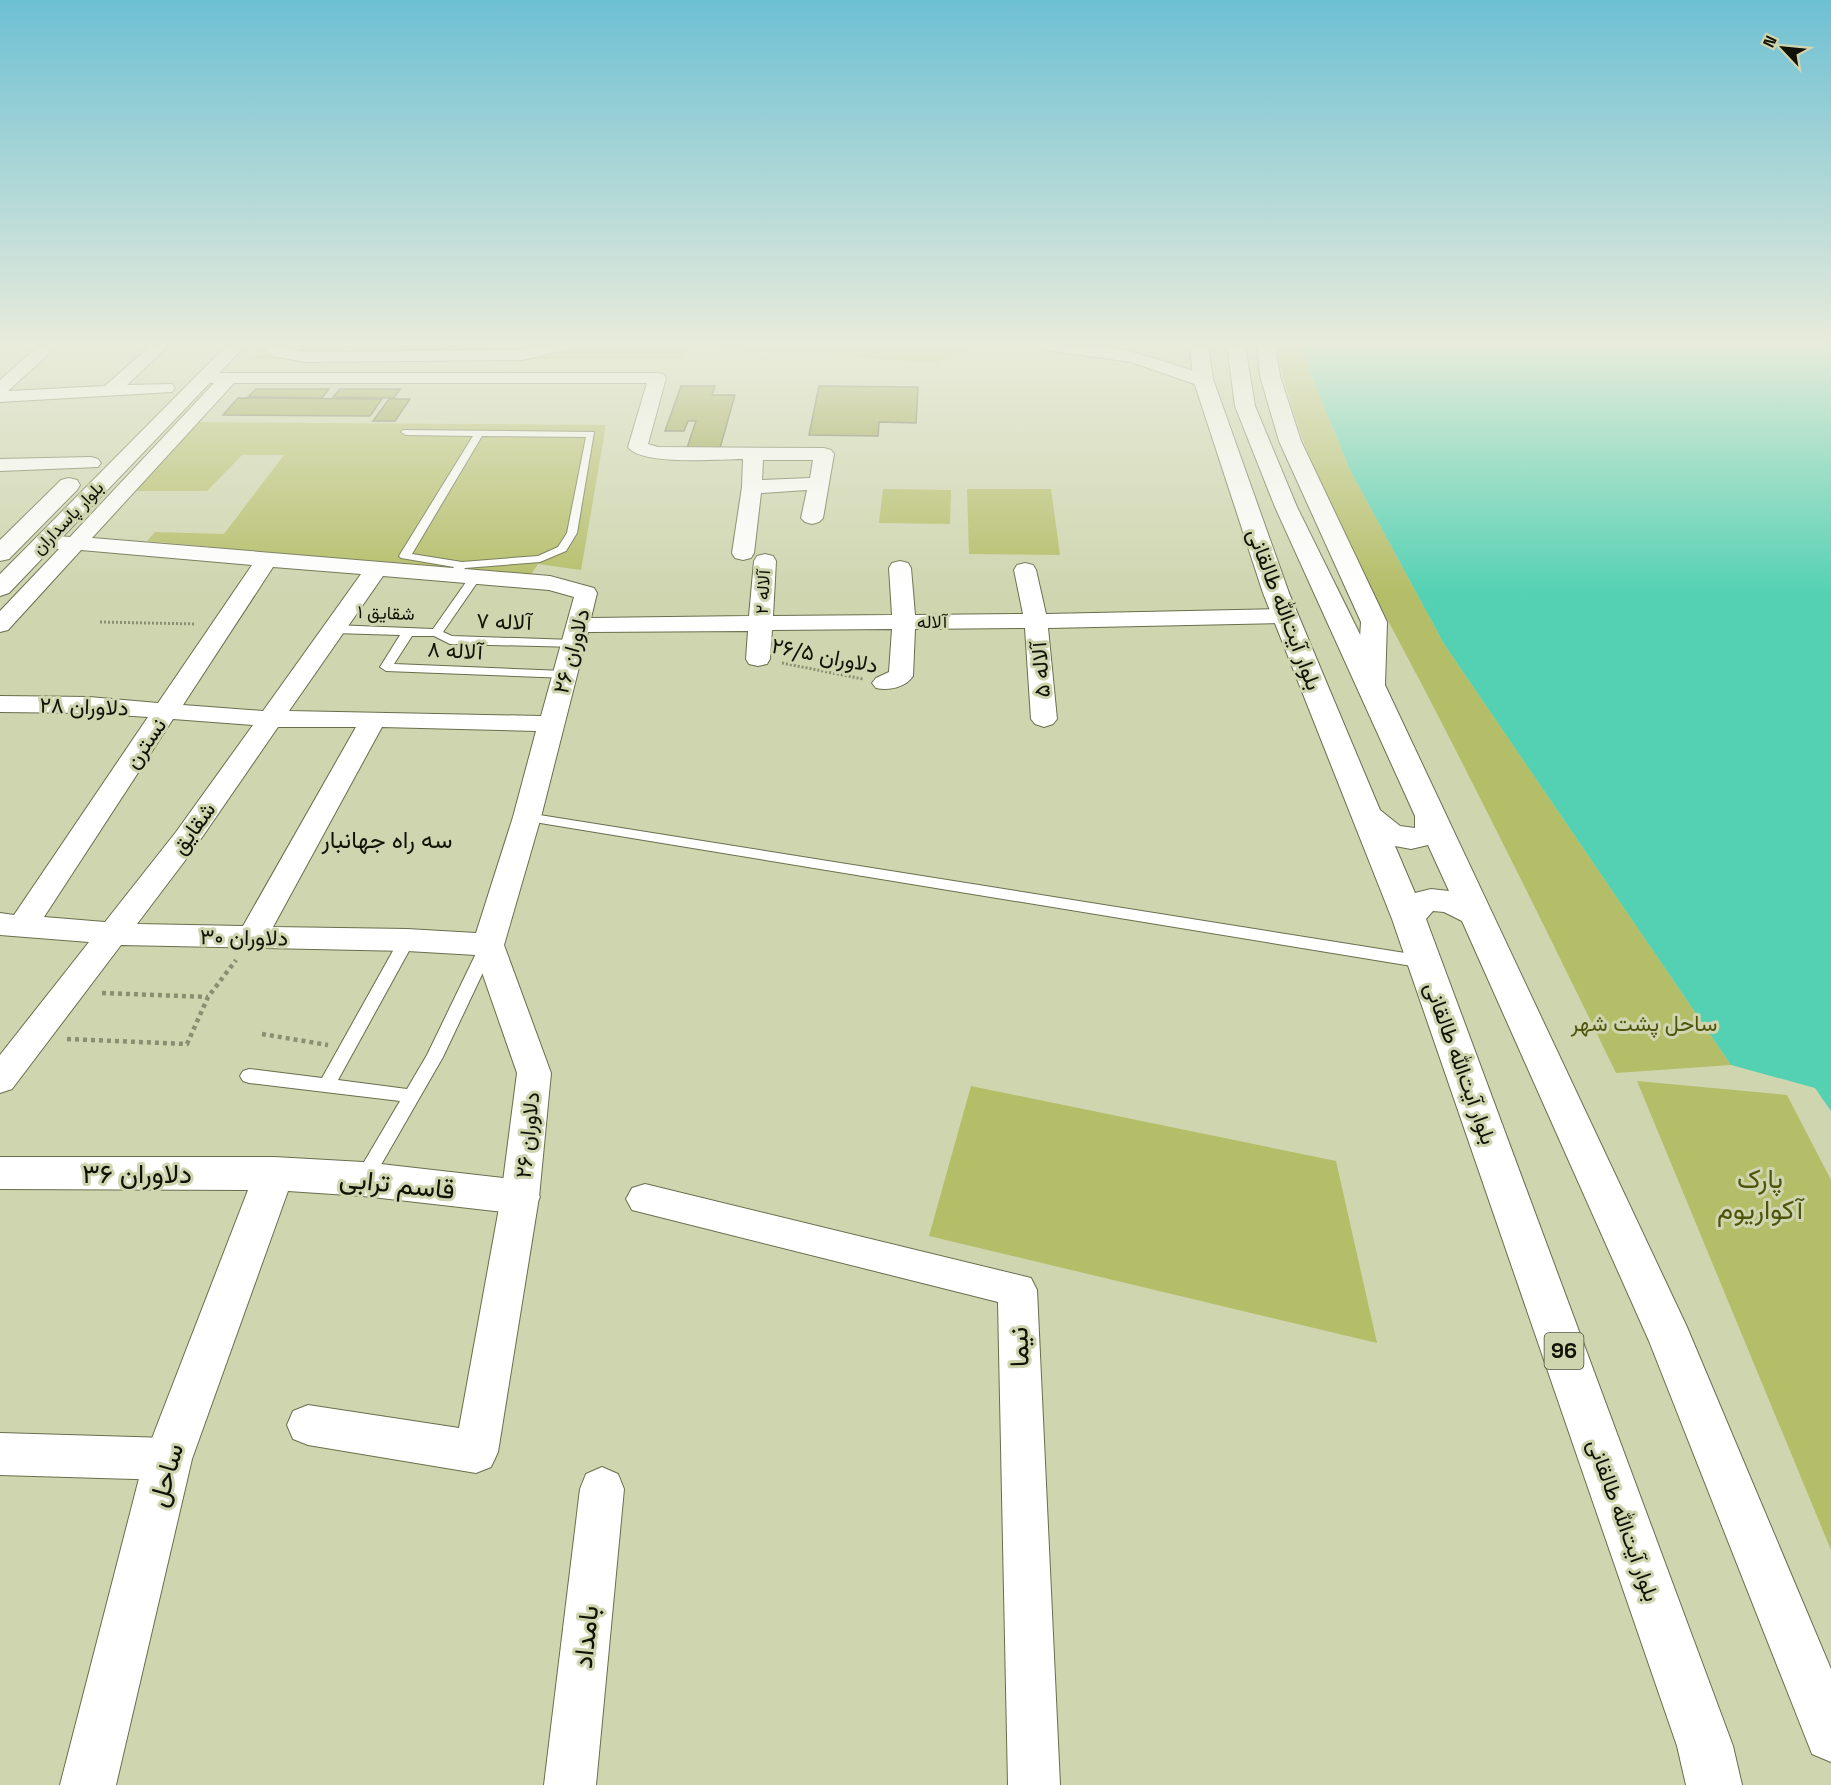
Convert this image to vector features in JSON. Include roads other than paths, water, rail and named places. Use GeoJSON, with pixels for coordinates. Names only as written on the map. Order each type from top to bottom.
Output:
{"type":"FeatureCollection","features":[{"type":"Feature","properties":{"kind":"main road","name":"بلوار پاسداران"},"geometry":{"type":"LineString","coordinates":[[0,588],[155,428]]}},
{"type":"Feature","properties":{"kind":"main road","name":"بلوار آیت‌الله طالقانی"},"geometry":{"type":"LineString","coordinates":[[1220,428],[1286,616],[1425,962],[1705,1746],[1714,1785]]}},
{"type":"Feature","properties":{"kind":"main road"},"geometry":{"type":"LineString","coordinates":[[1254,428],[1286,507],[1371,685],[1671,1341],[1831,1735]]}},
{"type":"Feature","properties":{"kind":"main road"},"geometry":{"type":"LineString","coordinates":[[1286,428],[1374,622],[1371,685]]}},
{"type":"Feature","properties":{"kind":"main road","name":"بلوار پاسداران"},"geometry":{"type":"LineString","coordinates":[[0,554],[108,447]]}},
{"type":"Feature","properties":{"kind":"main road"},"geometry":{"type":"LineString","coordinates":[[1368,816],[1386,834],[1417,839],[1430,834],[1431,815]]}},
{"type":"Feature","properties":{"kind":"main road"},"geometry":{"type":"LineString","coordinates":[[1409,919],[1417,906],[1428,900],[1463,906],[1476,914]]}},
{"type":"Feature","properties":{"kind":"main road","name":"دلاوران ۳۶"},"geometry":{"type":"LineString","coordinates":[[0,1173],[274,1174]]}},
{"type":"Feature","properties":{"kind":"main road","name":"قاسم ترابی"},"geometry":{"type":"LineString","coordinates":[[274,1174],[363,1179],[520,1197]]}},
{"type":"Feature","properties":{"kind":"main road","name":"ساحل"},"geometry":{"type":"LineString","coordinates":[[88,1785],[168,1459],[274,1174]]}},
{"type":"Feature","properties":{"kind":"street"},"geometry":{"type":"LineString","coordinates":[[0,625],[182,428]]}},
{"type":"Feature","properties":{"kind":"street"},"geometry":{"type":"LineString","coordinates":[[643,428],[638,447],[656,453],[824,454],[812,518]]}},
{"type":"Feature","properties":{"kind":"street"},"geometry":{"type":"LineString","coordinates":[[743,553],[752,487],[753,454]]}},
{"type":"Feature","properties":{"kind":"street"},"geometry":{"type":"LineString","coordinates":[[0,465],[91,463]]}},
{"type":"Feature","properties":{"kind":"street"},"geometry":{"type":"LineString","coordinates":[[752,487],[820,483]]}},
{"type":"Feature","properties":{"kind":"street","name":"دلاوران ۲۶"},"geometry":{"type":"LineString","coordinates":[[46,541],[376,569],[463,572],[550,583],[586,593],[527,817],[488,945],[534,1073],[520,1197],[476,1452],[308,1425]]}},
{"type":"Feature","properties":{"kind":"street","name":"نسترن"},"geometry":{"type":"LineString","coordinates":[[11,925],[167,710],[267,560]]}},
{"type":"Feature","properties":{"kind":"street","name":"آلاله ۲"},"geometry":{"type":"LineString","coordinates":[[758,659],[765,561]]}},
{"type":"Feature","properties":{"kind":"street"},"geometry":{"type":"LineString","coordinates":[[885,683],[901,676],[904,622],[900,568]]}},
{"type":"Feature","properties":{"kind":"street","name":"شقایق"},"geometry":{"type":"LineString","coordinates":[[0,1080],[114,934],[271,719],[376,569]]}},
{"type":"Feature","properties":{"kind":"street","name":"آلاله ۵"},"geometry":{"type":"LineString","coordinates":[[1025,570],[1036,621],[1044,718]]}},
{"type":"Feature","properties":{"kind":"street","name":"آلاله"},"geometry":{"type":"LineString","coordinates":[[575,634],[762,624],[1286,616]]}},
{"type":"Feature","properties":{"kind":"street","name":"دلاوران ۲۸"},"geometry":{"type":"LineString","coordinates":[[0,705],[89,705],[271,719],[373,719],[552,724]]}},
{"type":"Feature","properties":{"kind":"street"},"geometry":{"type":"LineString","coordinates":[[252,937],[373,719]]}},
{"type":"Feature","properties":{"kind":"street","name":"دلاوران ۳۰"},"geometry":{"type":"LineString","coordinates":[[11,925],[114,934],[407,940],[488,945]]}},
{"type":"Feature","properties":{"kind":"street","name":"نیما"},"geometry":{"type":"LineString","coordinates":[[645,1199],[1017,1290],[1034,1785]]}},
{"type":"Feature","properties":{"kind":"street"},"geometry":{"type":"LineString","coordinates":[[0,1454],[168,1459]]}},
{"type":"Feature","properties":{"kind":"street","name":"بامداد"},"geometry":{"type":"LineString","coordinates":[[570,1785],[602,1489]]}},
{"type":"Feature","properties":{"kind":"lane"},"geometry":{"type":"LineString","coordinates":[[406,432],[591,434],[573,533],[562,549],[540,559],[463,572],[405,556],[479,433]]}},
{"type":"Feature","properties":{"kind":"lane"},"geometry":{"type":"LineString","coordinates":[[436,633],[463,572]]}},
{"type":"Feature","properties":{"kind":"lane","name":"شقایق ۱"},"geometry":{"type":"LineString","coordinates":[[334,629],[436,633]]}},
{"type":"Feature","properties":{"kind":"lane","name":"آلاله ۸"},"geometry":{"type":"LineString","coordinates":[[408,632],[386,667],[564,675]]}},
{"type":"Feature","properties":{"kind":"lane","name":"آلاله ۷"},"geometry":{"type":"LineString","coordinates":[[436,633],[450,640],[575,634]]}},
{"type":"Feature","properties":{"kind":"lane"},"geometry":{"type":"LineString","coordinates":[[527,817],[1425,962]]}},
{"type":"Feature","properties":{"kind":"lane"},"geometry":{"type":"LineString","coordinates":[[327,1085],[407,940]]}},
{"type":"Feature","properties":{"kind":"lane"},"geometry":{"type":"LineString","coordinates":[[363,1179],[435,1057],[488,945]]}},
{"type":"Feature","properties":{"kind":"lane"},"geometry":{"type":"LineString","coordinates":[[249,1076],[413,1096]]}},
{"type":"Feature","properties":{"kind":"water"},"geometry":{"type":"Polygon","coordinates":[[[1333,428],[1831,428],[1831,1111],[1815,1088],[1731,1065],[1444,644],[1350,470],[1333,428]]]}},
{"type":"Feature","properties":{"kind":"district","name":"سه راه جهانبار"},"geometry":{"type":"Point","coordinates":[387,840]}},
{"type":"Feature","properties":{"kind":"park label","name":"ساحل پشت شهر"},"geometry":{"type":"Point","coordinates":[1644,1023]}},
{"type":"Feature","properties":{"kind":"park label","name":"پارک آکواریوم"},"geometry":{"type":"Point","coordinates":[1760,1194]}}]}
